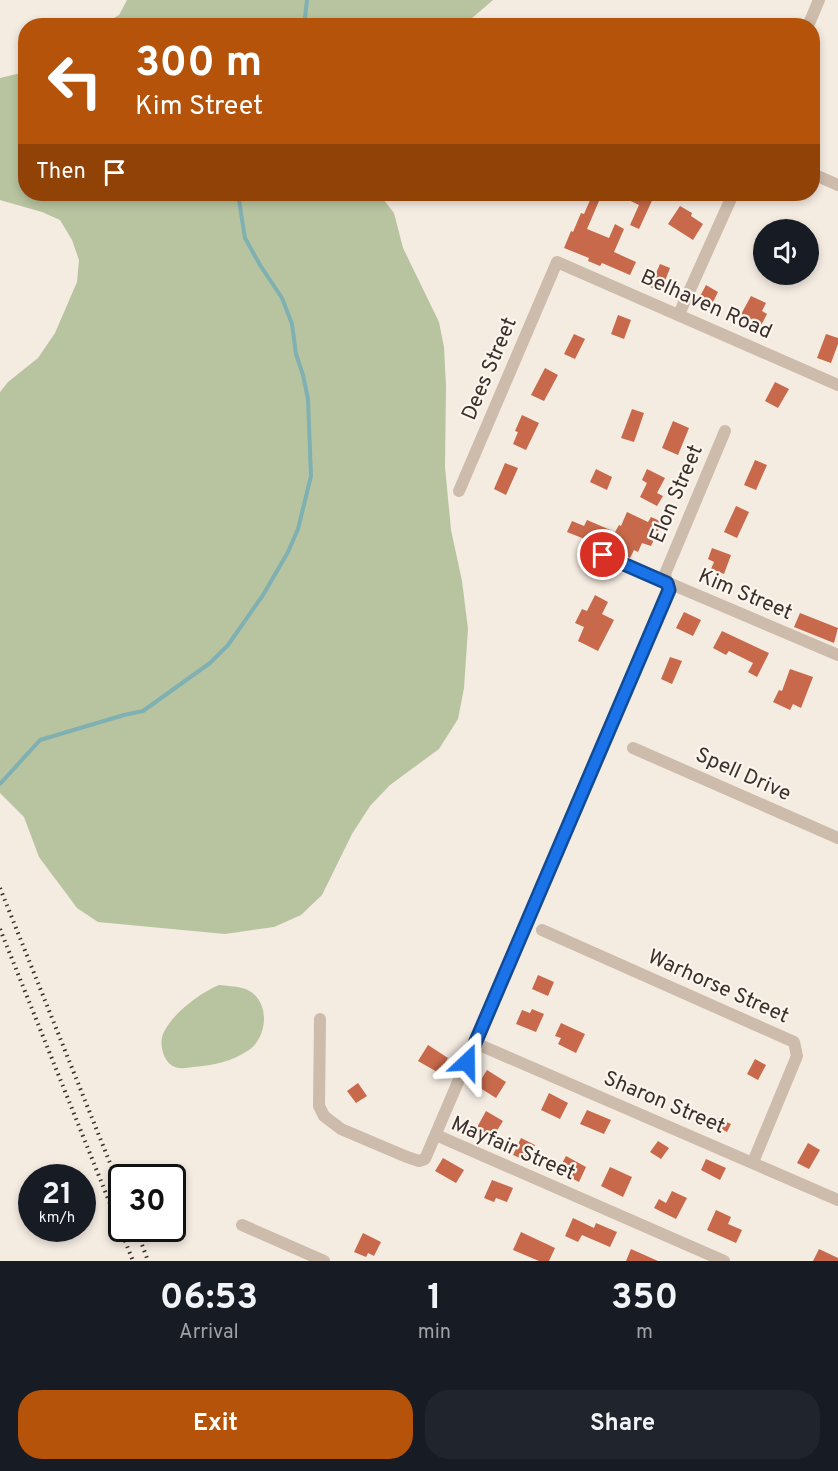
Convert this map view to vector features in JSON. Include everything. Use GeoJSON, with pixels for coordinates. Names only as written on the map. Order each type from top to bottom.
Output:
{"type":"FeatureCollection","features":[{"type":"Feature","properties":{"kind":"street"},"geometry":{"type":"LineString","coordinates":[[811,18],[819,0]]}},
{"type":"Feature","properties":{"kind":"street"},"geometry":{"type":"LineString","coordinates":[[820,177],[838,185]]}},
{"type":"Feature","properties":{"kind":"street"},"geometry":{"type":"LineString","coordinates":[[679,314],[730,201]]}},
{"type":"Feature","properties":{"kind":"street","name":"Belhaven Road"},"geometry":{"type":"LineString","coordinates":[[557,262],[838,385]]}},
{"type":"Feature","properties":{"kind":"street","name":"Dees Street"},"geometry":{"type":"LineString","coordinates":[[459,491],[557,262]]}},
{"type":"Feature","properties":{"kind":"street","name":"Elon Street"},"geometry":{"type":"LineString","coordinates":[[436,1135],[669,590],[665,574],[724,431]]}},
{"type":"Feature","properties":{"kind":"street","name":"Kim Street"},"geometry":{"type":"LineString","coordinates":[[603,555],[838,656]]}},
{"type":"Feature","properties":{"kind":"street","name":"Spell Drive"},"geometry":{"type":"LineString","coordinates":[[633,748],[838,838]]}},
{"type":"Feature","properties":{"kind":"street","name":"Warhorse Street"},"geometry":{"type":"LineString","coordinates":[[542,930],[794,1042],[797,1056],[753,1162]]}},
{"type":"Feature","properties":{"kind":"street","name":"Mayfair Street"},"geometry":{"type":"LineString","coordinates":[[320,1019],[319,1106],[332,1124],[418,1161],[425,1159],[436,1135],[724,1261]]}},
{"type":"Feature","properties":{"kind":"street","name":"Sharon Street"},"geometry":{"type":"LineString","coordinates":[[475,1043],[838,1200]]}},
{"type":"Feature","properties":{"kind":"street"},"geometry":{"type":"LineString","coordinates":[[242,1225],[324,1261]]}},
{"type":"Feature","properties":{"kind":"green space"},"geometry":{"type":"Polygon","coordinates":[[[127,0],[493,0],[472,18],[114,18],[119,15],[127,0]]]}},
{"type":"Feature","properties":{"kind":"green space"},"geometry":{"type":"Polygon","coordinates":[[[18,74],[18,201],[385,201],[394,213],[403,248],[439,322],[444,347],[446,386],[445,467],[451,530],[462,581],[468,629],[464,688],[458,719],[439,749],[390,785],[370,806],[352,834],[322,895],[301,915],[274,927],[225,934],[98,922],[77,908],[39,857],[24,817],[0,793],[0,392],[8,382],[38,358],[55,333],[77,282],[79,260],[72,240],[60,220],[42,212],[0,200],[0,78],[18,74]]]}},
{"type":"Feature","properties":{"kind":"green space"},"geometry":{"type":"Polygon","coordinates":[[[219,985],[242,988],[251,992],[258,999],[264,1016],[261,1035],[249,1050],[222,1062],[184,1068],[171,1065],[165,1057],[162,1046],[162,1036],[168,1025],[188,1004],[219,985]]]}},
{"type":"Feature","properties":{"kind":"building"},"geometry":{"type":"Polygon","coordinates":[[[590,201],[599,201],[587,229],[609,238],[615,224],[624,229],[614,252],[636,262],[630,275],[602,263],[600,266],[588,261],[589,258],[564,248],[581,213],[584,214],[590,201]]]}},
{"type":"Feature","properties":{"kind":"building"},"geometry":{"type":"Polygon","coordinates":[[[631,201],[652,201],[639,229],[630,225],[639,205],[631,201]]]}},
{"type":"Feature","properties":{"kind":"building"},"geometry":{"type":"Polygon","coordinates":[[[680,206],[692,213],[691,216],[703,224],[693,240],[668,224],[680,206]]]}},
{"type":"Feature","properties":{"kind":"building"},"geometry":{"type":"Polygon","coordinates":[[[660,264],[670,268],[661,291],[650,287],[660,264]]]}},
{"type":"Feature","properties":{"kind":"building"},"geometry":{"type":"Polygon","coordinates":[[[706,285],[718,292],[710,308],[697,302],[706,285]]]}},
{"type":"Feature","properties":{"kind":"building"},"geometry":{"type":"Polygon","coordinates":[[[751,296],[766,303],[762,311],[767,314],[759,329],[739,318],[751,296]]]}},
{"type":"Feature","properties":{"kind":"building"},"geometry":{"type":"Polygon","coordinates":[[[618,315],[631,320],[624,339],[611,334],[618,315]]]}},
{"type":"Feature","properties":{"kind":"building"},"geometry":{"type":"Polygon","coordinates":[[[574,334],[585,339],[575,359],[564,354],[574,334]]]}},
{"type":"Feature","properties":{"kind":"building"},"geometry":{"type":"Polygon","coordinates":[[[826,334],[838,338],[831,363],[817,358],[826,334]]]}},
{"type":"Feature","properties":{"kind":"building"},"geometry":{"type":"Polygon","coordinates":[[[545,368],[558,375],[544,401],[531,395],[545,368]]]}},
{"type":"Feature","properties":{"kind":"building"},"geometry":{"type":"Polygon","coordinates":[[[775,382],[789,389],[778,408],[765,401],[775,382]]]}},
{"type":"Feature","properties":{"kind":"building"},"geometry":{"type":"Polygon","coordinates":[[[632,409],[644,413],[634,442],[621,438],[632,409]]]}},
{"type":"Feature","properties":{"kind":"building"},"geometry":{"type":"Polygon","coordinates":[[[522,415],[539,423],[526,450],[513,444],[518,432],[515,431],[522,415]]]}},
{"type":"Feature","properties":{"kind":"building"},"geometry":{"type":"Polygon","coordinates":[[[673,421],[689,428],[678,455],[662,448],[673,421]]]}},
{"type":"Feature","properties":{"kind":"building"},"geometry":{"type":"Polygon","coordinates":[[[755,460],[767,465],[756,490],[744,485],[755,460]]]}},
{"type":"Feature","properties":{"kind":"building"},"geometry":{"type":"Polygon","coordinates":[[[505,463],[518,468],[506,495],[494,489],[505,463]]]}},
{"type":"Feature","properties":{"kind":"building"},"geometry":{"type":"Polygon","coordinates":[[[596,469],[612,477],[607,490],[590,482],[596,469]]]}},
{"type":"Feature","properties":{"kind":"building"},"geometry":{"type":"Polygon","coordinates":[[[647,469],[665,478],[657,493],[663,496],[657,506],[640,497],[647,483],[642,480],[647,469]]]}},
{"type":"Feature","properties":{"kind":"building"},"geometry":{"type":"Polygon","coordinates":[[[736,506],[749,512],[737,538],[724,532],[736,506]]]}},
{"type":"Feature","properties":{"kind":"building"},"geometry":{"type":"Polygon","coordinates":[[[627,512],[648,522],[651,517],[662,522],[651,546],[642,543],[638,552],[634,550],[630,558],[616,551],[620,544],[601,535],[597,544],[567,532],[572,521],[584,526],[587,520],[615,532],[619,525],[621,526],[627,512]]]}},
{"type":"Feature","properties":{"kind":"building"},"geometry":{"type":"Polygon","coordinates":[[[712,548],[731,555],[724,574],[711,569],[714,562],[708,559],[712,548]]]}},
{"type":"Feature","properties":{"kind":"building"},"geometry":{"type":"Polygon","coordinates":[[[595,595],[608,602],[602,614],[614,620],[598,651],[578,641],[584,627],[575,623],[582,609],[587,611],[595,595]]]}},
{"type":"Feature","properties":{"kind":"building"},"geometry":{"type":"Polygon","coordinates":[[[684,612],[701,620],[693,636],[676,628],[684,612]]]}},
{"type":"Feature","properties":{"kind":"building"},"geometry":{"type":"Polygon","coordinates":[[[800,613],[838,628],[834,643],[794,627],[800,613]]]}},
{"type":"Feature","properties":{"kind":"building"},"geometry":{"type":"Polygon","coordinates":[[[722,631],[769,653],[757,677],[748,672],[753,663],[729,651],[726,655],[713,648],[722,631]]]}},
{"type":"Feature","properties":{"kind":"building"},"geometry":{"type":"Polygon","coordinates":[[[670,657],[682,661],[672,684],[661,679],[670,657]]]}},
{"type":"Feature","properties":{"kind":"building"},"geometry":{"type":"Polygon","coordinates":[[[790,669],[813,677],[801,708],[793,704],[790,710],[773,702],[779,690],[782,691],[790,669]]]}},
{"type":"Feature","properties":{"kind":"building"},"geometry":{"type":"Polygon","coordinates":[[[538,975],[554,982],[548,996],[532,989],[538,975]]]}},
{"type":"Feature","properties":{"kind":"building"},"geometry":{"type":"Polygon","coordinates":[[[532,1009],[544,1014],[536,1032],[516,1024],[522,1010],[530,1013],[532,1009]]]}},
{"type":"Feature","properties":{"kind":"building"},"geometry":{"type":"Polygon","coordinates":[[[561,1023],[585,1034],[576,1053],[558,1044],[561,1038],[555,1036],[561,1023]]]}},
{"type":"Feature","properties":{"kind":"building"},"geometry":{"type":"Polygon","coordinates":[[[428,1045],[448,1058],[439,1073],[418,1061],[428,1045]]]}},
{"type":"Feature","properties":{"kind":"building"},"geometry":{"type":"Polygon","coordinates":[[[755,1059],[766,1065],[758,1080],[747,1074],[755,1059]]]}},
{"type":"Feature","properties":{"kind":"building"},"geometry":{"type":"Polygon","coordinates":[[[487,1070],[506,1082],[496,1098],[477,1086],[487,1070]]]}},
{"type":"Feature","properties":{"kind":"building"},"geometry":{"type":"Polygon","coordinates":[[[358,1083],[367,1096],[356,1103],[347,1091],[358,1083]]]}},
{"type":"Feature","properties":{"kind":"building"},"geometry":{"type":"Polygon","coordinates":[[[549,1093],[568,1103],[560,1119],[541,1110],[549,1093]]]}},
{"type":"Feature","properties":{"kind":"building"},"geometry":{"type":"Polygon","coordinates":[[[587,1110],[611,1120],[604,1134],[580,1124],[587,1110]]]}},
{"type":"Feature","properties":{"kind":"building"},"geometry":{"type":"Polygon","coordinates":[[[486,1111],[503,1121],[493,1137],[487,1133],[484,1137],[475,1131],[486,1111]]]}},
{"type":"Feature","properties":{"kind":"building"},"geometry":{"type":"Polygon","coordinates":[[[715,1117],[731,1124],[727,1132],[711,1124],[715,1117]]]}},
{"type":"Feature","properties":{"kind":"building"},"geometry":{"type":"Polygon","coordinates":[[[521,1138],[535,1145],[527,1161],[513,1155],[521,1138]]]}},
{"type":"Feature","properties":{"kind":"building"},"geometry":{"type":"Polygon","coordinates":[[[658,1141],[669,1148],[661,1159],[650,1152],[658,1141]]]}},
{"type":"Feature","properties":{"kind":"building"},"geometry":{"type":"Polygon","coordinates":[[[808,1143],[820,1150],[809,1169],[797,1163],[808,1143]]]}},
{"type":"Feature","properties":{"kind":"building"},"geometry":{"type":"Polygon","coordinates":[[[566,1156],[586,1167],[579,1182],[558,1171],[566,1156]]]}},
{"type":"Feature","properties":{"kind":"building"},"geometry":{"type":"Polygon","coordinates":[[[443,1158],[464,1170],[456,1183],[435,1171],[443,1158]]]}},
{"type":"Feature","properties":{"kind":"building"},"geometry":{"type":"Polygon","coordinates":[[[706,1159],[726,1168],[720,1180],[701,1170],[706,1159]]]}},
{"type":"Feature","properties":{"kind":"building"},"geometry":{"type":"Polygon","coordinates":[[[610,1167],[632,1177],[623,1197],[601,1186],[610,1167]]]}},
{"type":"Feature","properties":{"kind":"building"},"geometry":{"type":"Polygon","coordinates":[[[492,1180],[513,1188],[507,1202],[496,1198],[494,1202],[484,1198],[492,1180]]]}},
{"type":"Feature","properties":{"kind":"building"},"geometry":{"type":"Polygon","coordinates":[[[672,1191],[687,1198],[676,1219],[654,1208],[659,1199],[666,1203],[672,1191]]]}},
{"type":"Feature","properties":{"kind":"building"},"geometry":{"type":"Polygon","coordinates":[[[716,1210],[731,1217],[728,1224],[742,1230],[736,1243],[707,1230],[716,1210]]]}},
{"type":"Feature","properties":{"kind":"building"},"geometry":{"type":"Polygon","coordinates":[[[573,1218],[594,1228],[596,1223],[617,1232],[610,1247],[582,1235],[578,1242],[565,1236],[573,1218]]]}},
{"type":"Feature","properties":{"kind":"building"},"geometry":{"type":"Polygon","coordinates":[[[521,1232],[555,1248],[549,1261],[539,1261],[513,1250],[521,1232]]]}},
{"type":"Feature","properties":{"kind":"building"},"geometry":{"type":"Polygon","coordinates":[[[363,1233],[381,1242],[374,1256],[368,1253],[366,1257],[354,1252],[363,1233]]]}},
{"type":"Feature","properties":{"kind":"building"},"geometry":{"type":"Polygon","coordinates":[[[631,1249],[658,1261],[626,1261],[631,1249]]]}},
{"type":"Feature","properties":{"kind":"building"},"geometry":{"type":"Polygon","coordinates":[[[819,1249],[838,1258],[838,1261],[813,1261],[819,1249]]]}},
{"type":"Feature","properties":{"kind":"waterway"},"geometry":{"type":"LineString","coordinates":[[305,18],[307,0]]}},
{"type":"Feature","properties":{"kind":"waterway"},"geometry":{"type":"LineString","coordinates":[[0,784],[40,740],[143,711],[210,663],[228,645],[263,595],[288,552],[298,529],[311,476],[308,399],[296,354],[292,324],[282,298],[245,238],[239,201]]}},
{"type":"Feature","properties":{"kind":"railway"},"geometry":{"type":"LineString","coordinates":[[0,888],[110,1164]]}},
{"type":"Feature","properties":{"kind":"railway"},"geometry":{"type":"LineString","coordinates":[[0,929],[133,1261]]}},
{"type":"Feature","properties":{"kind":"railway"},"geometry":{"type":"LineString","coordinates":[[141,1242],[148,1261]]}},
{"type":"Feature","properties":{"kind":"route"},"geometry":{"type":"LineString","coordinates":[[467,1062],[669,590],[667,583],[603,555]]}}]}
